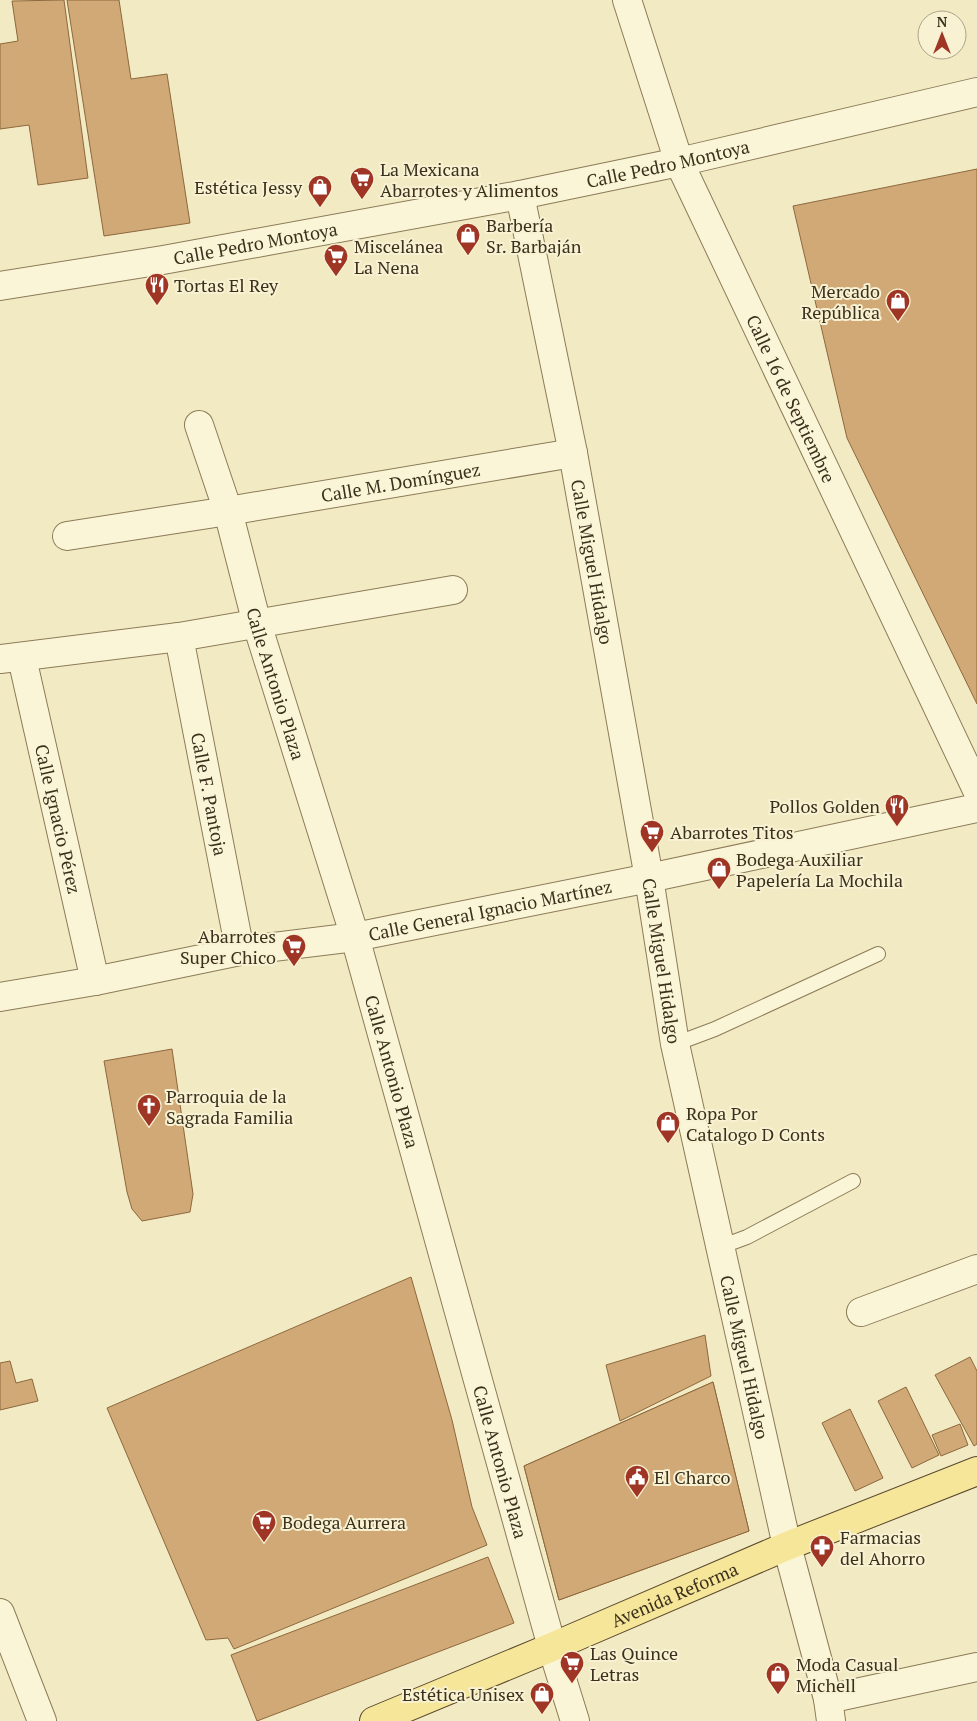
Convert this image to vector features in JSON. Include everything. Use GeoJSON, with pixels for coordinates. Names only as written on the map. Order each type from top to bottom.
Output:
{"type":"FeatureCollection","features":[{"type":"Feature","properties":{"kind":"main road","name":"Avenida Reforma"},"geometry":{"type":"LineString","coordinates":[[374,1721],[787,1546],[977,1471]]}},
{"type":"Feature","properties":{"kind":"street","name":"Calle 16 de Septiembre"},"geometry":{"type":"LineString","coordinates":[[627,0],[679,162],[977,790]]}},
{"type":"Feature","properties":{"kind":"street","name":"Calle Pedro Montoya"},"geometry":{"type":"LineString","coordinates":[[0,286],[173,258],[520,196],[679,162],[977,92]]}},
{"type":"Feature","properties":{"kind":"street","name":"Calle Miguel Hidalgo"},"geometry":{"type":"LineString","coordinates":[[520,196],[573,453],[649,878],[676,1044],[787,1546],[830,1710]]}},
{"type":"Feature","properties":{"kind":"street","name":"Calle Antonio Plaza"},"geometry":{"type":"LineString","coordinates":[[199,424],[228,511],[257,624],[355,937],[552,1647],[575,1721]]}},
{"type":"Feature","properties":{"kind":"street","name":"Calle M. Domínguez"},"geometry":{"type":"LineString","coordinates":[[67,536],[573,453]]}},
{"type":"Feature","properties":{"kind":"street"},"geometry":{"type":"LineString","coordinates":[[11,658],[179,637],[453,590]]}},
{"type":"Feature","properties":{"kind":"street","name":"Calle F. Pantoja"},"geometry":{"type":"LineString","coordinates":[[179,637],[240,950]]}},
{"type":"Feature","properties":{"kind":"street","name":"Calle Ignacio Pérez"},"geometry":{"type":"LineString","coordinates":[[11,658],[95,981]]}},
{"type":"Feature","properties":{"kind":"street","name":"Calle General Ignacio Martínez"},"geometry":{"type":"LineString","coordinates":[[0,997],[95,981],[240,950],[355,937],[649,878],[977,808]]}},
{"type":"Feature","properties":{"kind":"street"},"geometry":{"type":"LineString","coordinates":[[861,1312],[977,1269]]}},
{"type":"Feature","properties":{"kind":"street"},"geometry":{"type":"LineString","coordinates":[[0,1613],[42,1721]]}},
{"type":"Feature","properties":{"kind":"street"},"geometry":{"type":"LineString","coordinates":[[830,1710],[977,1667]]}},
{"type":"Feature","properties":{"kind":"lane"},"geometry":{"type":"LineString","coordinates":[[676,1044],[715,1029],[878,954]]}},
{"type":"Feature","properties":{"kind":"lane"},"geometry":{"type":"LineString","coordinates":[[720,1247],[748,1237],[853,1181]]}},
{"type":"Feature","properties":{"kind":"building"},"geometry":{"type":"Polygon","coordinates":[[[64,0],[88,178],[38,185],[29,125],[0,129],[0,44],[18,41],[12,1],[64,0]]]}},
{"type":"Feature","properties":{"kind":"building"},"geometry":{"type":"Polygon","coordinates":[[[67,0],[119,0],[131,79],[167,74],[190,223],[104,236],[67,0]]]}},
{"type":"Feature","properties":{"kind":"building","name":"Mercado República"},"geometry":{"type":"Polygon","coordinates":[[[977,169],[977,704],[847,438],[793,206],[977,169]]]}},
{"type":"Feature","properties":{"kind":"building","name":"Parroquia de la Sagrada Familia"},"geometry":{"type":"Polygon","coordinates":[[[172,1049],[193,1194],[190,1212],[142,1221],[132,1209],[127,1192],[104,1061],[172,1049]]]}},
{"type":"Feature","properties":{"kind":"building"},"geometry":{"type":"Polygon","coordinates":[[[411,1277],[452,1420],[472,1507],[487,1545],[234,1649],[228,1638],[206,1640],[107,1408],[411,1277]]]}},
{"type":"Feature","properties":{"kind":"building"},"geometry":{"type":"Polygon","coordinates":[[[705,1335],[711,1376],[620,1421],[606,1365],[705,1335]]]}},
{"type":"Feature","properties":{"kind":"building"},"geometry":{"type":"Polygon","coordinates":[[[970,1357],[977,1371],[977,1444],[974,1446],[935,1375],[970,1357]]]}},
{"type":"Feature","properties":{"kind":"building"},"geometry":{"type":"Polygon","coordinates":[[[10,1361],[16,1383],[32,1379],[38,1401],[0,1410],[0,1363],[10,1361]]]}},
{"type":"Feature","properties":{"kind":"building","name":"El Charco"},"geometry":{"type":"Polygon","coordinates":[[[713,1382],[749,1531],[559,1600],[524,1466],[713,1382]],[[696,1422],[566,1478],[569,1509],[592,1499],[595,1517],[702,1480],[696,1422]]]}},
{"type":"Feature","properties":{"kind":"building","name":"El Charco"},"geometry":{"type":"Polygon","coordinates":[[[713,1382],[749,1531],[559,1600],[524,1466],[713,1382]]]}},
{"type":"Feature","properties":{"kind":"building"},"geometry":{"type":"Polygon","coordinates":[[[906,1387],[939,1455],[912,1468],[878,1401],[906,1387]]]}},
{"type":"Feature","properties":{"kind":"building"},"geometry":{"type":"Polygon","coordinates":[[[850,1409],[883,1478],[855,1491],[822,1423],[850,1409]]]}},
{"type":"Feature","properties":{"kind":"building"},"geometry":{"type":"Polygon","coordinates":[[[960,1424],[968,1445],[941,1456],[932,1435],[960,1424]]]}},
{"type":"Feature","properties":{"kind":"building"},"geometry":{"type":"Polygon","coordinates":[[[488,1557],[514,1623],[257,1721],[231,1655],[488,1557]]]}},
{"type":"Feature","properties":{"kind":"place","name":"La Mexicana Abarrotes y Alimentos"},"geometry":{"type":"Point","coordinates":[362,200]}},
{"type":"Feature","properties":{"kind":"place","name":"Estética Jessy"},"geometry":{"type":"Point","coordinates":[320,208]}},
{"type":"Feature","properties":{"kind":"place","name":"Barbería Sr. Barbaján"},"geometry":{"type":"Point","coordinates":[468,256]}},
{"type":"Feature","properties":{"kind":"place","name":"Miscelánea La Nena"},"geometry":{"type":"Point","coordinates":[336,277]}},
{"type":"Feature","properties":{"kind":"place","name":"Tortas El Rey"},"geometry":{"type":"Point","coordinates":[157,306]}},
{"type":"Feature","properties":{"kind":"place","name":"Mercado República"},"geometry":{"type":"Point","coordinates":[898,322]}},
{"type":"Feature","properties":{"kind":"place","name":"Pollos Golden"},"geometry":{"type":"Point","coordinates":[897,827]}},
{"type":"Feature","properties":{"kind":"place","name":"Abarrotes Titos"},"geometry":{"type":"Point","coordinates":[652,853]}},
{"type":"Feature","properties":{"kind":"place","name":"Bodega Auxiliar Papelería La Mochila"},"geometry":{"type":"Point","coordinates":[719,890]}},
{"type":"Feature","properties":{"kind":"place","name":"Abarrotes Super Chico"},"geometry":{"type":"Point","coordinates":[294,967]}},
{"type":"Feature","properties":{"kind":"place","name":"Parroquia de la Sagrada Familia"},"geometry":{"type":"Point","coordinates":[149,1127]}},
{"type":"Feature","properties":{"kind":"place","name":"Ropa Por Catalogo D Conts"},"geometry":{"type":"Point","coordinates":[668,1144]}},
{"type":"Feature","properties":{"kind":"place","name":"El Charco"},"geometry":{"type":"Point","coordinates":[637,1498]}},
{"type":"Feature","properties":{"kind":"place","name":"Bodega Aurrera"},"geometry":{"type":"Point","coordinates":[264,1543]}},
{"type":"Feature","properties":{"kind":"place","name":"Farmacias del Ahorro"},"geometry":{"type":"Point","coordinates":[822,1568]}},
{"type":"Feature","properties":{"kind":"place","name":"Las Quince Letras"},"geometry":{"type":"Point","coordinates":[572,1684]}},
{"type":"Feature","properties":{"kind":"place","name":"Moda Casual Michell"},"geometry":{"type":"Point","coordinates":[778,1695]}},
{"type":"Feature","properties":{"kind":"place","name":"Estética Unisex"},"geometry":{"type":"Point","coordinates":[542,1715]}}]}
